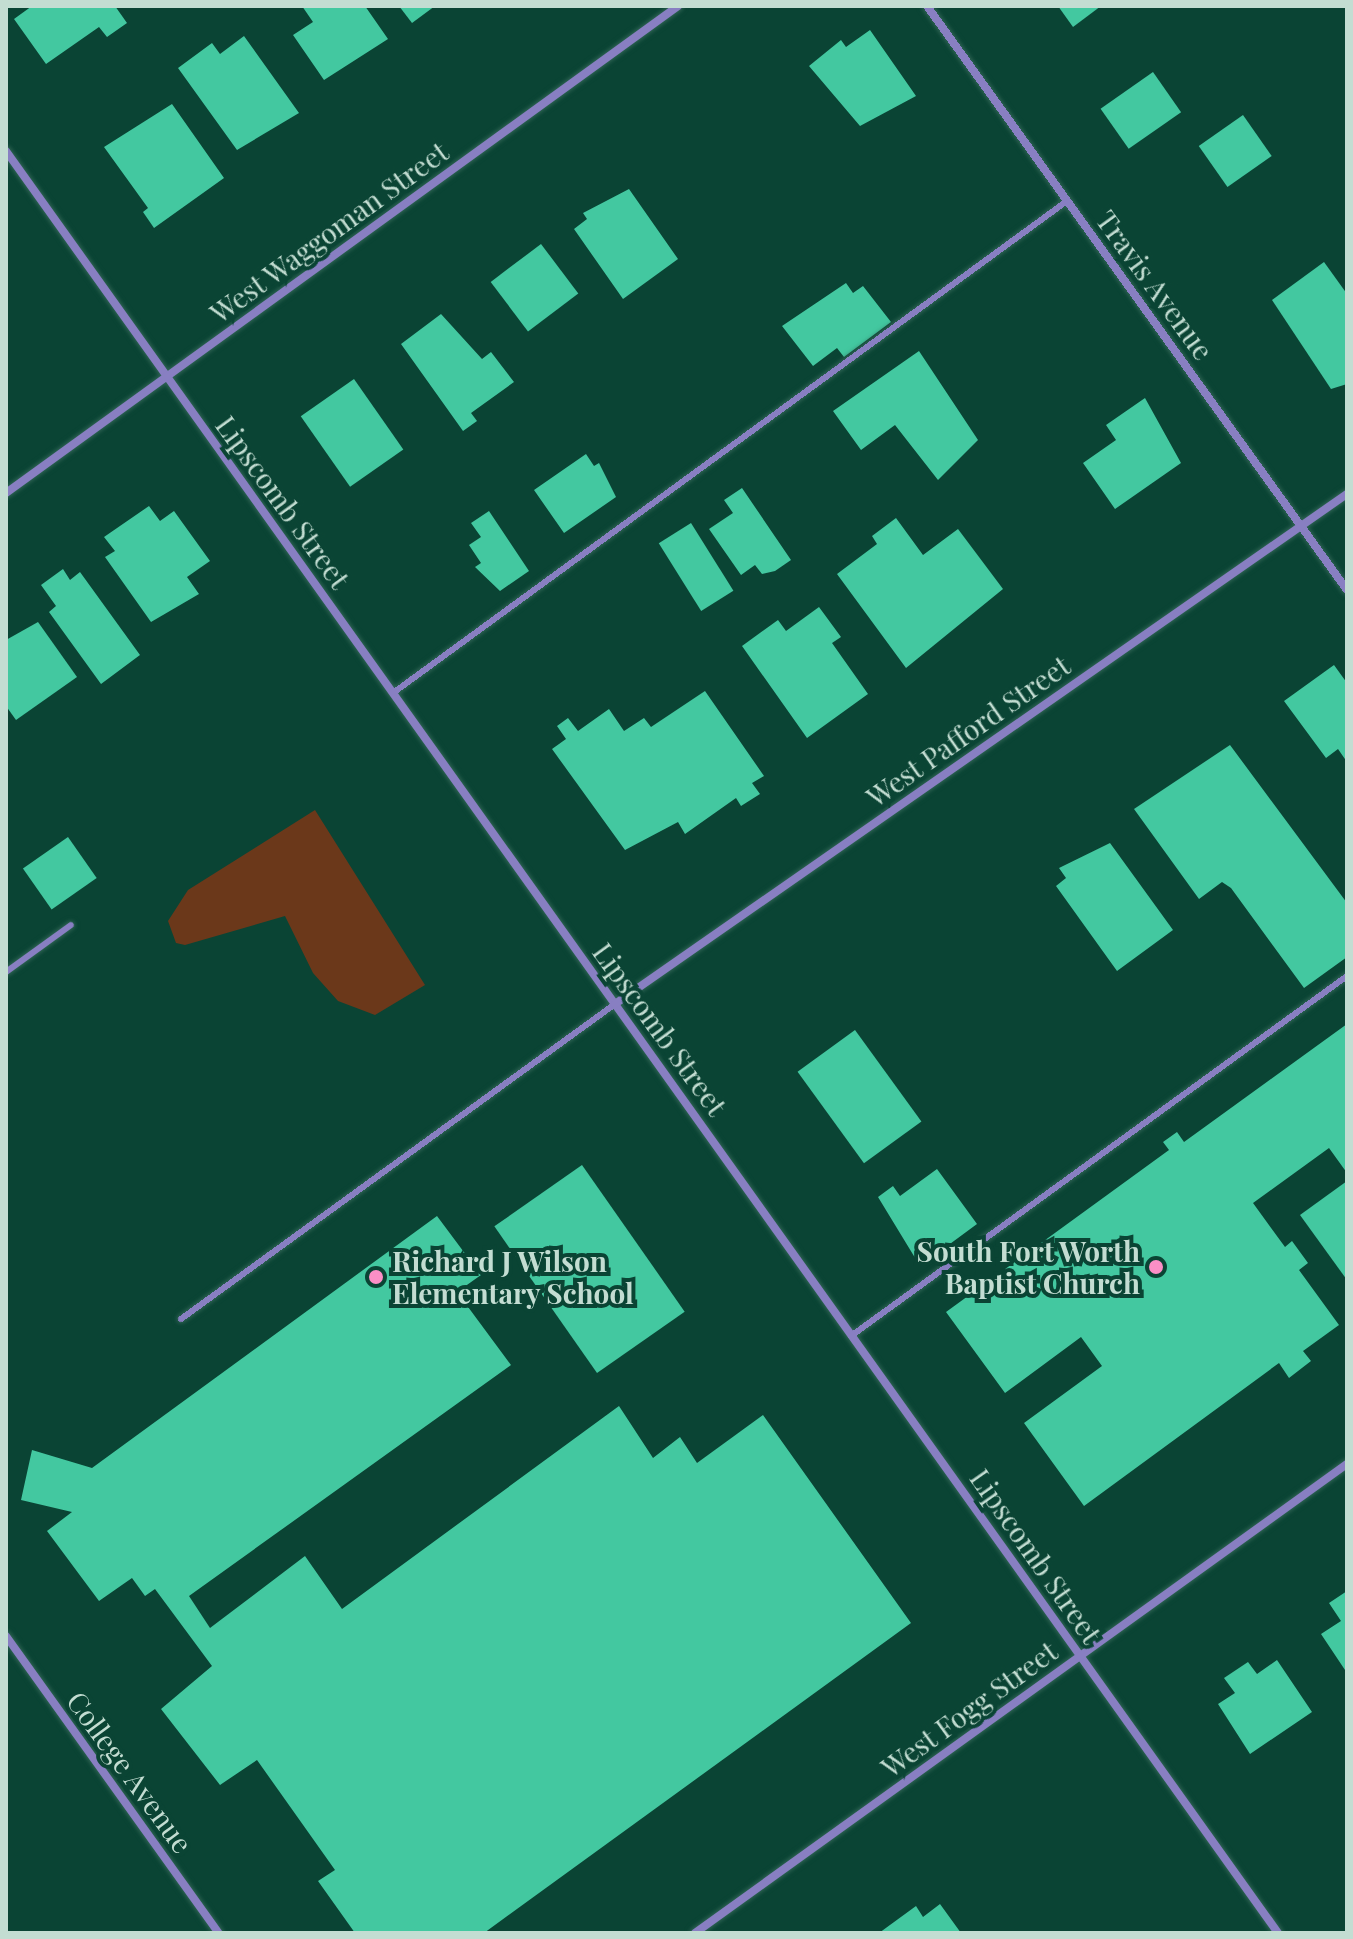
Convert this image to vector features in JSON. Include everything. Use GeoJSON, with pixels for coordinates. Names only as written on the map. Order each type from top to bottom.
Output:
{"type":"FeatureCollection","features":[{"type":"Feature","properties":{"kind":"street","name":"West Waggoman Street"},"geometry":{"type":"LineString","coordinates":[[6,493],[678,6]]}},
{"type":"Feature","properties":{"kind":"street","name":"Travis Avenue"},"geometry":{"type":"LineString","coordinates":[[927,6],[1347,590]]}},
{"type":"Feature","properties":{"kind":"street","name":"Lipscomb Street"},"geometry":{"type":"LineString","coordinates":[[6,151],[1278,1933]]}},
{"type":"Feature","properties":{"kind":"street","name":"West Pafford Street"},"geometry":{"type":"LineString","coordinates":[[615,1004],[1347,494]]}},
{"type":"Feature","properties":{"kind":"street","name":"West Fogg Street"},"geometry":{"type":"LineString","coordinates":[[695,1933],[1347,1464]]}},
{"type":"Feature","properties":{"kind":"street","name":"College Avenue"},"geometry":{"type":"LineString","coordinates":[[6,1636],[219,1933]]}},
{"type":"Feature","properties":{"kind":"lane"},"geometry":{"type":"LineString","coordinates":[[393,693],[1067,201]]}},
{"type":"Feature","properties":{"kind":"lane"},"geometry":{"type":"LineString","coordinates":[[6,972],[71,925]]}},
{"type":"Feature","properties":{"kind":"lane"},"geometry":{"type":"LineString","coordinates":[[851,1336],[1347,976]]}},
{"type":"Feature","properties":{"kind":"lane"},"geometry":{"type":"LineString","coordinates":[[181,1319],[615,1004]]}},
{"type":"Feature","properties":{"kind":"shaded area"},"geometry":{"type":"Polygon","coordinates":[[[315,810],[425,985],[375,1015],[338,1001],[313,973],[285,916],[185,945],[176,943],[168,921],[188,890],[315,810]]]}},
{"type":"Feature","properties":{"kind":"building"},"geometry":{"type":"Polygon","coordinates":[[[32,6],[115,6],[127,23],[107,37],[99,27],[46,64],[14,19],[32,6]]]}},
{"type":"Feature","properties":{"kind":"building"},"geometry":{"type":"Polygon","coordinates":[[[302,6],[365,6],[388,39],[324,80],[293,35],[313,22],[302,6]]]}},
{"type":"Feature","properties":{"kind":"building"},"geometry":{"type":"Polygon","coordinates":[[[399,6],[435,6],[412,23],[399,6]]]}},
{"type":"Feature","properties":{"kind":"building"},"geometry":{"type":"Polygon","coordinates":[[[1058,6],[1101,6],[1073,27],[1058,6]]]}},
{"type":"Feature","properties":{"kind":"building"},"geometry":{"type":"Polygon","coordinates":[[[870,30],[916,96],[860,126],[809,66],[841,40],[846,47],[870,30]]]}},
{"type":"Feature","properties":{"kind":"building"},"geometry":{"type":"Polygon","coordinates":[[[244,36],[299,113],[237,150],[178,68],[212,43],[220,54],[244,36]]]}},
{"type":"Feature","properties":{"kind":"building"},"geometry":{"type":"Polygon","coordinates":[[[1153,72],[1181,112],[1129,149],[1101,109],[1153,72]]]}},
{"type":"Feature","properties":{"kind":"building"},"geometry":{"type":"Polygon","coordinates":[[[172,104],[224,178],[154,228],[143,212],[148,208],[104,147],[172,104]]]}},
{"type":"Feature","properties":{"kind":"building"},"geometry":{"type":"Polygon","coordinates":[[[1243,115],[1272,156],[1227,187],[1199,146],[1243,115]]]}},
{"type":"Feature","properties":{"kind":"building"},"geometry":{"type":"Polygon","coordinates":[[[629,189],[678,259],[623,299],[574,229],[587,219],[583,213],[629,189]]]}},
{"type":"Feature","properties":{"kind":"building"},"geometry":{"type":"Polygon","coordinates":[[[541,244],[578,294],[528,331],[491,282],[541,244]]]}},
{"type":"Feature","properties":{"kind":"building"},"geometry":{"type":"Polygon","coordinates":[[[1324,262],[1347,294],[1347,384],[1331,389],[1272,300],[1324,262]]]}},
{"type":"Feature","properties":{"kind":"building"},"geometry":{"type":"Polygon","coordinates":[[[846,283],[853,293],[863,286],[891,322],[844,357],[837,348],[813,366],[782,326],[846,283]]]}},
{"type":"Feature","properties":{"kind":"building"},"geometry":{"type":"Polygon","coordinates":[[[441,314],[482,359],[491,352],[514,382],[471,413],[477,421],[463,431],[401,344],[441,314]]]}},
{"type":"Feature","properties":{"kind":"building"},"geometry":{"type":"Polygon","coordinates":[[[919,351],[978,440],[938,480],[895,425],[861,450],[833,411],[919,351]]]}},
{"type":"Feature","properties":{"kind":"building"},"geometry":{"type":"Polygon","coordinates":[[[354,379],[403,449],[350,487],[301,416],[354,379]]]}},
{"type":"Feature","properties":{"kind":"building"},"geometry":{"type":"Polygon","coordinates":[[[1145,398],[1181,463],[1115,509],[1083,463],[1116,440],[1106,425],[1145,398]]]}},
{"type":"Feature","properties":{"kind":"building"},"geometry":{"type":"Polygon","coordinates":[[[586,454],[594,466],[599,463],[616,497],[564,533],[534,490],[586,454]]]}},
{"type":"Feature","properties":{"kind":"building"},"geometry":{"type":"Polygon","coordinates":[[[742,488],[791,560],[775,571],[762,574],[755,565],[741,575],[709,529],[733,513],[724,500],[742,488]]]}},
{"type":"Feature","properties":{"kind":"building"},"geometry":{"type":"Polygon","coordinates":[[[149,506],[160,521],[174,511],[210,561],[187,577],[199,594],[151,622],[105,557],[115,551],[104,537],[149,506]]]}},
{"type":"Feature","properties":{"kind":"building"},"geometry":{"type":"Polygon","coordinates":[[[489,511],[529,571],[500,591],[475,567],[481,563],[469,545],[481,537],[471,523],[489,511]]]}},
{"type":"Feature","properties":{"kind":"building"},"geometry":{"type":"Polygon","coordinates":[[[896,518],[923,555],[958,529],[1003,589],[906,668],[837,574],[877,544],[872,536],[896,518]]]}},
{"type":"Feature","properties":{"kind":"building"},"geometry":{"type":"Polygon","coordinates":[[[691,523],[733,591],[701,611],[659,543],[691,523]]]}},
{"type":"Feature","properties":{"kind":"building"},"geometry":{"type":"Polygon","coordinates":[[[63,569],[70,580],[80,572],[140,655],[101,684],[49,612],[56,606],[41,585],[63,569]]]}},
{"type":"Feature","properties":{"kind":"building"},"geometry":{"type":"Polygon","coordinates":[[[819,607],[841,637],[832,643],[868,694],[807,738],[742,646],[778,620],[786,631],[819,607]]]}},
{"type":"Feature","properties":{"kind":"building"},"geometry":{"type":"Polygon","coordinates":[[[38,622],[77,677],[16,720],[6,706],[6,640],[38,622]]]}},
{"type":"Feature","properties":{"kind":"building"},"geometry":{"type":"Polygon","coordinates":[[[1334,665],[1347,683],[1347,762],[1338,749],[1326,758],[1284,701],[1334,665]]]}},
{"type":"Feature","properties":{"kind":"building"},"geometry":{"type":"Polygon","coordinates":[[[705,691],[764,776],[752,783],[760,794],[741,806],[736,798],[685,834],[678,822],[625,850],[552,749],[566,739],[557,726],[568,718],[578,731],[609,709],[624,731],[644,718],[651,727],[705,691]]]}},
{"type":"Feature","properties":{"kind":"building"},"geometry":{"type":"Polygon","coordinates":[[[1230,745],[1347,903],[1347,957],[1304,988],[1231,888],[1222,882],[1199,899],[1134,809],[1230,745]]]}},
{"type":"Feature","properties":{"kind":"building"},"geometry":{"type":"Polygon","coordinates":[[[68,837],[97,878],[52,910],[23,869],[68,837]]]}},
{"type":"Feature","properties":{"kind":"building"},"geometry":{"type":"Polygon","coordinates":[[[1110,843],[1173,930],[1117,971],[1056,886],[1066,878],[1059,868],[1110,843]]]}},
{"type":"Feature","properties":{"kind":"building","name":"South Fort Worth Baptist Church"},"geometry":{"type":"Polygon","coordinates":[[[1347,1024],[1347,1173],[1329,1148],[1253,1203],[1285,1247],[1292,1241],[1308,1263],[1299,1270],[1339,1325],[1303,1351],[1311,1361],[1289,1378],[1279,1363],[1084,1506],[1024,1423],[1102,1366],[1081,1337],[1005,1393],[946,1312],[1169,1150],[1163,1142],[1177,1132],[1184,1142],[1347,1024]]]}},
{"type":"Feature","properties":{"kind":"building"},"geometry":{"type":"Polygon","coordinates":[[[855,1030],[921,1121],[864,1163],[798,1072],[855,1030]]]}},
{"type":"Feature","properties":{"kind":"building"},"geometry":{"type":"Polygon","coordinates":[[[582,1165],[685,1312],[597,1373],[494,1226],[582,1165]]]}},
{"type":"Feature","properties":{"kind":"building"},"geometry":{"type":"Polygon","coordinates":[[[937,1169],[977,1224],[920,1266],[878,1197],[893,1186],[900,1196],[937,1169]]]}},
{"type":"Feature","properties":{"kind":"building"},"geometry":{"type":"Polygon","coordinates":[[[1347,1181],[1347,1280],[1300,1215],[1347,1181]]]}},
{"type":"Feature","properties":{"kind":"building"},"geometry":{"type":"Polygon","coordinates":[[[437,1216],[481,1275],[457,1292],[511,1365],[189,1596],[210,1628],[305,1556],[342,1609],[619,1406],[653,1458],[680,1437],[697,1463],[763,1415],[911,1623],[484,1933],[355,1933],[318,1881],[335,1870],[257,1760],[220,1785],[161,1709],[212,1666],[155,1589],[145,1596],[132,1578],[99,1601],[47,1531],[72,1512],[21,1500],[32,1450],[92,1468],[437,1216]]]}},
{"type":"Feature","properties":{"kind":"building"},"geometry":{"type":"Polygon","coordinates":[[[1347,1591],[1347,1673],[1321,1634],[1341,1621],[1329,1603],[1347,1591]]]}},
{"type":"Feature","properties":{"kind":"building"},"geometry":{"type":"Polygon","coordinates":[[[1277,1660],[1312,1712],[1250,1754],[1218,1704],[1235,1693],[1224,1678],[1248,1662],[1257,1674],[1277,1660]]]}},
{"type":"Feature","properties":{"kind":"building"},"geometry":{"type":"Polygon","coordinates":[[[940,1904],[961,1933],[879,1933],[916,1906],[923,1917],[940,1904]]]}},
{"type":"Feature","properties":{"kind":"place","name":"South Fort Worth Baptist Church"},"geometry":{"type":"Point","coordinates":[1156,1267]}},
{"type":"Feature","properties":{"kind":"place","name":"Richard J Wilson Elementary School"},"geometry":{"type":"Point","coordinates":[376,1277]}}]}
